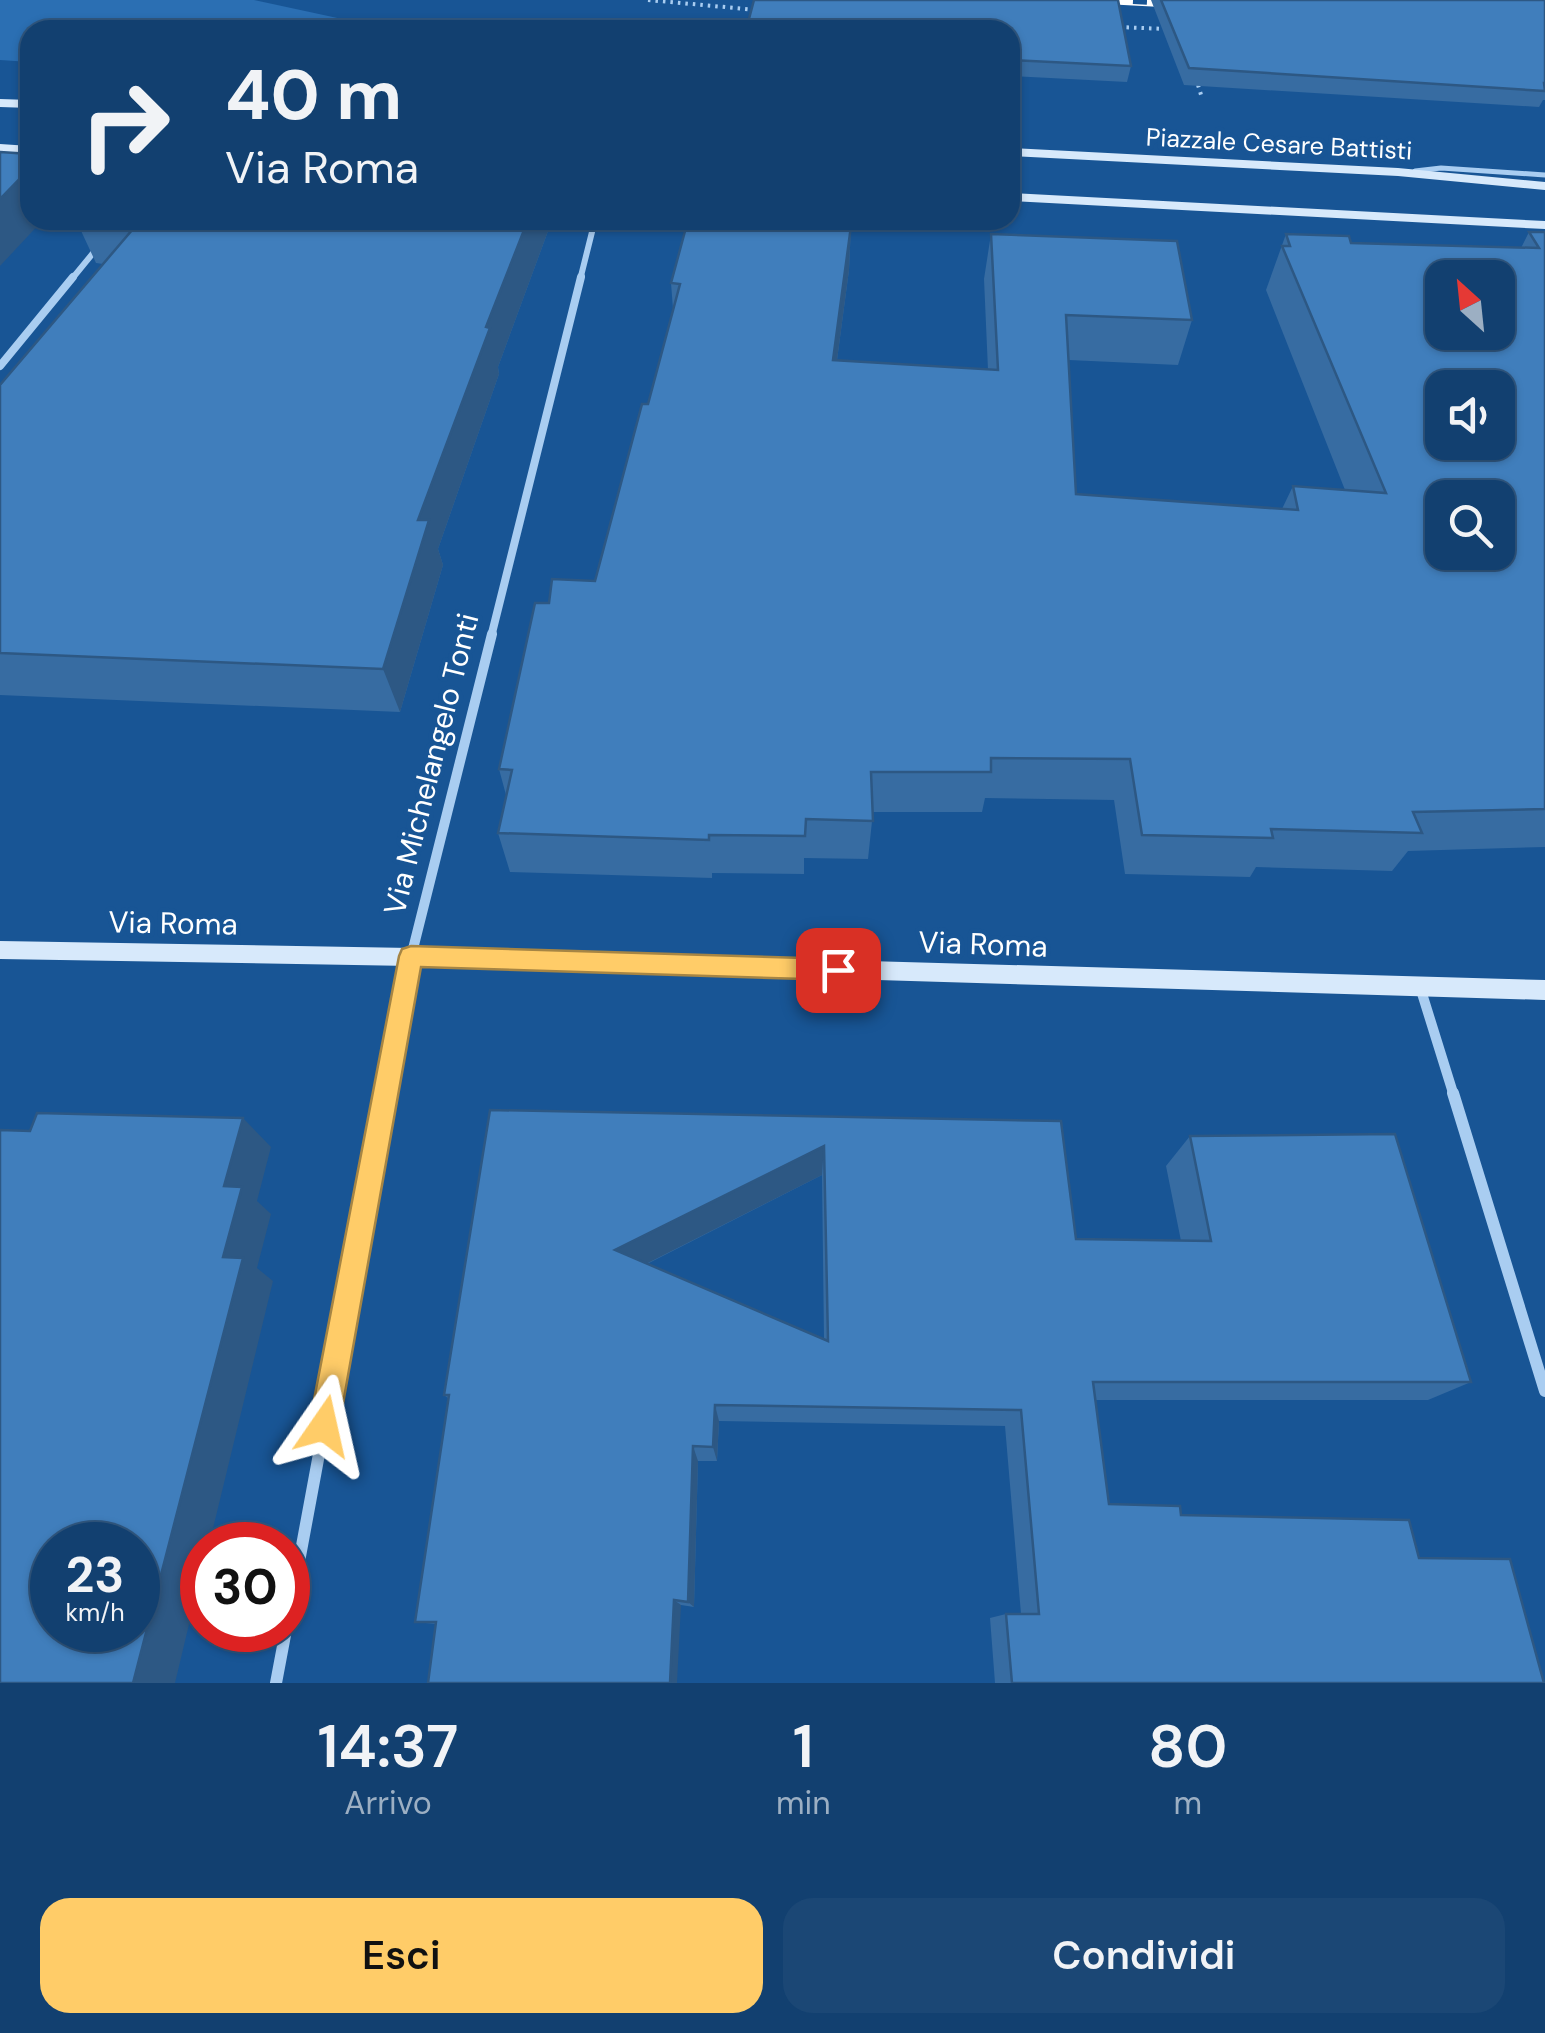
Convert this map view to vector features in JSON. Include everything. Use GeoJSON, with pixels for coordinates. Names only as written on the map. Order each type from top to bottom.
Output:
{"type":"FeatureCollection","features":[{"type":"Feature","properties":{"kind":"street","name":"Piazzale Cesare Battisti"},"geometry":{"type":"LineString","coordinates":[[1020,153],[1398,172],[1545,186]]}},
{"type":"Feature","properties":{"kind":"street"},"geometry":{"type":"LineString","coordinates":[[1020,198],[1545,224]]}},
{"type":"Feature","properties":{"kind":"street","name":"Via Michelangelo Tonti"},"geometry":{"type":"LineString","coordinates":[[306,1522],[411,956],[593,230]]}},
{"type":"Feature","properties":{"kind":"street"},"geometry":{"type":"LineString","coordinates":[[0,366],[109,234]]}},
{"type":"Feature","properties":{"kind":"street","name":"Via Roma"},"geometry":{"type":"LineString","coordinates":[[0,950],[411,956],[1545,990]]}},
{"type":"Feature","properties":{"kind":"street"},"geometry":{"type":"LineString","coordinates":[[1420,987],[1545,1391]]}},
{"type":"Feature","properties":{"kind":"street"},"geometry":{"type":"LineString","coordinates":[[276,1683],[282,1652]]}},
{"type":"Feature","properties":{"kind":"lane"},"geometry":{"type":"LineString","coordinates":[[1398,172],[1441,168],[1545,175]]}},
{"type":"Feature","properties":{"kind":"path"},"geometry":{"type":"LineString","coordinates":[[648,0],[757,10]]}},
{"type":"Feature","properties":{"kind":"path"},"geometry":{"type":"LineString","coordinates":[[1108,26],[1167,29]]}},
{"type":"Feature","properties":{"kind":"path"},"geometry":{"type":"LineString","coordinates":[[1198,85],[1202,98]]}},
{"type":"Feature","properties":{"kind":"shaded area"},"geometry":{"type":"Polygon","coordinates":[[[0,0],[254,0],[347,20],[20,20],[20,61],[0,60],[0,0]]]}},
{"type":"Feature","properties":{"kind":"building"},"geometry":{"type":"Polygon","coordinates":[[[754,0],[1118,0],[1131,66],[1020,60],[1020,20],[749,20],[754,0]]]}},
{"type":"Feature","properties":{"kind":"building"},"geometry":{"type":"Polygon","coordinates":[[[1161,0],[1545,0],[1545,91],[1189,68],[1161,0]]]}},
{"type":"Feature","properties":{"kind":"building"},"geometry":{"type":"Polygon","coordinates":[[[0,152],[20,153],[20,178],[0,199],[0,152]]]}},
{"type":"Feature","properties":{"kind":"building"},"geometry":{"type":"Polygon","coordinates":[[[132,230],[524,230],[418,520],[429,520],[383,669],[0,653],[0,385],[132,230]]]}},
{"type":"Feature","properties":{"kind":"building"},"geometry":{"type":"Polygon","coordinates":[[[685,230],[850,230],[833,360],[998,370],[991,234],[1177,241],[1192,320],[1066,315],[1076,494],[1298,510],[1293,486],[1386,493],[1282,246],[1290,246],[1286,234],[1349,236],[1351,243],[1539,248],[1529,232],[1545,232],[1545,809],[1413,812],[1422,833],[1271,829],[1273,838],[1142,835],[1130,759],[991,758],[991,772],[871,772],[873,821],[806,819],[805,836],[709,835],[709,840],[498,833],[512,770],[499,769],[535,603],[549,603],[552,579],[595,581],[642,404],[648,404],[680,284],[671,283],[685,230]]]}},
{"type":"Feature","properties":{"kind":"building"},"geometry":{"type":"Polygon","coordinates":[[[490,1110],[1061,1121],[1076,1239],[1211,1241],[1190,1136],[1395,1134],[1471,1382],[1093,1382],[1109,1504],[1180,1506],[1181,1515],[1409,1520],[1419,1558],[1510,1559],[1544,1683],[1012,1683],[1006,1614],[1039,1614],[1021,1410],[715,1405],[713,1447],[693,1446],[688,1602],[674,1600],[670,1683],[428,1683],[436,1622],[415,1622],[449,1395],[444,1395],[490,1110]],[[824,1146],[615,1250],[828,1341],[824,1146]]]}},
{"type":"Feature","properties":{"kind":"building"},"geometry":{"type":"Polygon","coordinates":[[[37,1113],[243,1118],[224,1186],[242,1187],[223,1257],[243,1258],[160,1579],[160,1522],[30,1522],[30,1652],[141,1652],[133,1683],[0,1683],[0,1130],[30,1131],[37,1113]]]}},
{"type":"Feature","properties":{"kind":"railway"},"geometry":{"type":"LineString","coordinates":[[1105,0],[1180,4]]}},
{"type":"Feature","properties":{"kind":"route"},"geometry":{"type":"LineString","coordinates":[[324,1426],[411,956],[838,970]]}}]}
